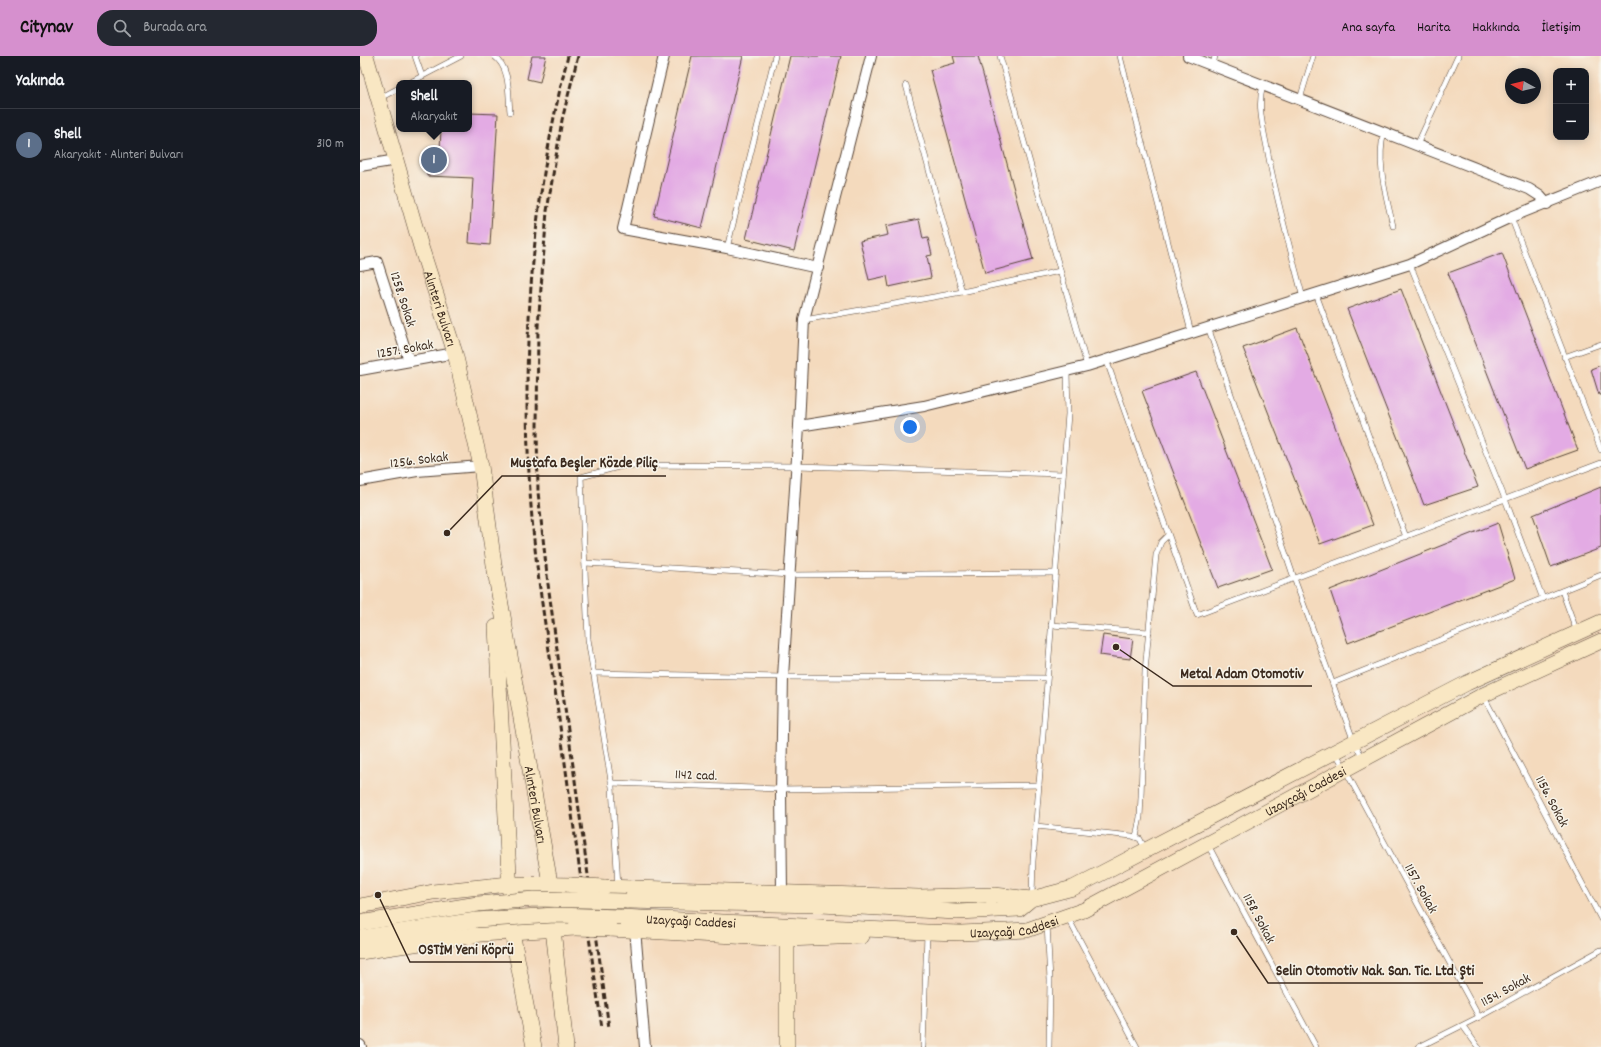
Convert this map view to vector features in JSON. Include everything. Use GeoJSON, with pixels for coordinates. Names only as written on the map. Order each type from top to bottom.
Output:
{"type":"FeatureCollection","features":[{"type":"Feature","properties":{"kind":"main road","name":"Alınteri Bulvarı"},"geometry":{"type":"LineString","coordinates":[[365,59],[379,98],[421,247],[455,353],[481,466],[494,564],[550,883],[553,929],[566,1047]]}},
{"type":"Feature","properties":{"kind":"main road","name":"Alınteri Bulvarı"},"geometry":{"type":"LineString","coordinates":[[494,564],[512,932],[534,1047]]}},
{"type":"Feature","properties":{"kind":"main road","name":"Uzayçağı Caddesi"},"geometry":{"type":"LineString","coordinates":[[360,923],[478,904],[534,899],[821,905],[957,912],[1019,909],[1031,899],[1073,888],[1467,683],[1601,622]]}},
{"type":"Feature","properties":{"kind":"main road","name":"Uzayçağı Caddesi"},"geometry":{"type":"LineString","coordinates":[[360,938],[476,920],[555,915],[927,932],[961,933],[1027,930],[1084,910],[1483,695],[1601,641]]}},
{"type":"Feature","properties":{"kind":"main road"},"geometry":{"type":"LineString","coordinates":[[360,906],[433,892],[509,884],[550,883],[611,887],[919,897],[994,895],[1031,899]]}},
{"type":"Feature","properties":{"kind":"main road"},"geometry":{"type":"LineString","coordinates":[[360,952],[481,934],[575,928],[635,929],[787,939],[836,938],[927,932]]}},
{"type":"Feature","properties":{"kind":"main road"},"geometry":{"type":"LineString","coordinates":[[787,939],[787,1047]]}},
{"type":"Feature","properties":{"kind":"street"},"geometry":{"type":"LineString","coordinates":[[664,56],[623,229],[727,248],[818,268]]}},
{"type":"Feature","properties":{"kind":"street"},"geometry":{"type":"LineString","coordinates":[[782,892],[781,789],[783,677],[797,466],[804,320],[871,56]]}},
{"type":"Feature","properties":{"kind":"street"},"geometry":{"type":"LineString","coordinates":[[1188,56],[1214,61],[1263,85],[1529,189],[1540,196],[1547,204]]}},
{"type":"Feature","properties":{"kind":"street"},"geometry":{"type":"LineString","coordinates":[[360,166],[397,160]]}},
{"type":"Feature","properties":{"kind":"street"},"geometry":{"type":"LineString","coordinates":[[799,426],[924,406],[1087,366],[1410,264],[1511,217],[1601,182]]}},
{"type":"Feature","properties":{"kind":"street","name":"1258. Sokak"},"geometry":{"type":"LineString","coordinates":[[360,265],[377,262],[409,361]]}},
{"type":"Feature","properties":{"kind":"street","name":"1257. Sokak"},"geometry":{"type":"LineString","coordinates":[[360,370],[455,353]]}},
{"type":"Feature","properties":{"kind":"street","name":"1256. Sokak"},"geometry":{"type":"LineString","coordinates":[[360,481],[417,471],[481,466]]}},
{"type":"Feature","properties":{"kind":"street"},"geometry":{"type":"LineString","coordinates":[[635,929],[645,1047]]}},
{"type":"Feature","properties":{"kind":"lane"},"geometry":{"type":"LineString","coordinates":[[415,56],[422,76]]}},
{"type":"Feature","properties":{"kind":"lane"},"geometry":{"type":"LineString","coordinates":[[415,80],[461,56]]}},
{"type":"Feature","properties":{"kind":"lane"},"geometry":{"type":"LineString","coordinates":[[494,56],[501,62],[507,77],[510,112]]}},
{"type":"Feature","properties":{"kind":"lane"},"geometry":{"type":"LineString","coordinates":[[727,248],[775,56]]}},
{"type":"Feature","properties":{"kind":"lane"},"geometry":{"type":"LineString","coordinates":[[1000,56],[1087,366]]}},
{"type":"Feature","properties":{"kind":"lane"},"geometry":{"type":"LineString","coordinates":[[1120,56],[1191,332]]}},
{"type":"Feature","properties":{"kind":"lane"},"geometry":{"type":"LineString","coordinates":[[1300,99],[1313,56]]}},
{"type":"Feature","properties":{"kind":"lane"},"geometry":{"type":"LineString","coordinates":[[1417,145],[1458,56]]}},
{"type":"Feature","properties":{"kind":"lane"},"geometry":{"type":"LineString","coordinates":[[906,85],[962,292]]}},
{"type":"Feature","properties":{"kind":"lane"},"geometry":{"type":"LineString","coordinates":[[1263,85],[1260,94],[1260,111],[1274,187],[1303,298]]}},
{"type":"Feature","properties":{"kind":"lane"},"geometry":{"type":"LineString","coordinates":[[379,98],[396,90]]}},
{"type":"Feature","properties":{"kind":"lane"},"geometry":{"type":"LineString","coordinates":[[1384,132],[1381,148],[1381,166],[1393,226]]}},
{"type":"Feature","properties":{"kind":"lane"},"geometry":{"type":"LineString","coordinates":[[1511,217],[1601,450]]}},
{"type":"Feature","properties":{"kind":"lane"},"geometry":{"type":"LineString","coordinates":[[1410,264],[1505,499],[1543,598]]}},
{"type":"Feature","properties":{"kind":"lane"},"geometry":{"type":"LineString","coordinates":[[804,320],[962,292],[1060,271]]}},
{"type":"Feature","properties":{"kind":"lane"},"geometry":{"type":"LineString","coordinates":[[1315,293],[1406,537]]}},
{"type":"Feature","properties":{"kind":"lane"},"geometry":{"type":"LineString","coordinates":[[1208,327],[1294,578],[1354,742],[1363,759]]}},
{"type":"Feature","properties":{"kind":"lane"},"geometry":{"type":"LineString","coordinates":[[1564,357],[1601,344]]}},
{"type":"Feature","properties":{"kind":"lane"},"geometry":{"type":"LineString","coordinates":[[1106,359],[1196,615],[1601,463]]}},
{"type":"Feature","properties":{"kind":"lane"},"geometry":{"type":"LineString","coordinates":[[1031,899],[1068,414],[1067,372]]}},
{"type":"Feature","properties":{"kind":"lane"},"geometry":{"type":"LineString","coordinates":[[611,887],[611,783],[588,639],[581,477],[626,465],[797,466],[1063,474]]}},
{"type":"Feature","properties":{"kind":"lane"},"geometry":{"type":"LineString","coordinates":[[1136,837],[1140,817],[1144,706],[1157,550],[1161,542],[1168,535]]}},
{"type":"Feature","properties":{"kind":"lane"},"geometry":{"type":"LineString","coordinates":[[585,563],[790,575],[1055,573]]}},
{"type":"Feature","properties":{"kind":"lane"},"geometry":{"type":"LineString","coordinates":[[1333,683],[1601,576]]}},
{"type":"Feature","properties":{"kind":"lane"},"geometry":{"type":"LineString","coordinates":[[1562,591],[1577,633]]}},
{"type":"Feature","properties":{"kind":"lane"},"geometry":{"type":"LineString","coordinates":[[1051,625],[1149,632]]}},
{"type":"Feature","properties":{"kind":"lane"},"geometry":{"type":"LineString","coordinates":[[593,673],[783,677],[1047,678]]}},
{"type":"Feature","properties":{"kind":"lane","name":"1156. Sokak"},"geometry":{"type":"LineString","coordinates":[[1483,695],[1601,919]]}},
{"type":"Feature","properties":{"kind":"lane","name":"1157. Sokak"},"geometry":{"type":"LineString","coordinates":[[1335,751],[1479,1017]]}},
{"type":"Feature","properties":{"kind":"lane","name":"1142 cad."},"geometry":{"type":"LineString","coordinates":[[611,783],[781,789],[1039,785]]}},
{"type":"Feature","properties":{"kind":"lane"},"geometry":{"type":"LineString","coordinates":[[1036,826],[1136,837],[1142,842],[1146,850]]}},
{"type":"Feature","properties":{"kind":"lane","name":"1158. Sokak"},"geometry":{"type":"LineString","coordinates":[[1207,843],[1316,1047]]}},
{"type":"Feature","properties":{"kind":"lane"},"geometry":{"type":"LineString","coordinates":[[1067,916],[1137,1047]]}},
{"type":"Feature","properties":{"kind":"lane"},"geometry":{"type":"LineString","coordinates":[[1047,922],[1050,980],[1049,1047]]}},
{"type":"Feature","properties":{"kind":"lane"},"geometry":{"type":"LineString","coordinates":[[923,1047],[927,932]]}},
{"type":"Feature","properties":{"kind":"lane","name":"1154. Sokak"},"geometry":{"type":"LineString","coordinates":[[1419,1047],[1463,1026],[1601,950]]}},
{"type":"Feature","properties":{"kind":"lane"},"geometry":{"type":"LineString","coordinates":[[1463,1026],[1478,1047]]}},
{"type":"Feature","properties":{"kind":"building"},"geometry":{"type":"Polygon","coordinates":[[[532,56],[546,56],[540,82],[527,79],[532,56]]]}},
{"type":"Feature","properties":{"kind":"building"},"geometry":{"type":"Polygon","coordinates":[[[692,56],[743,56],[702,228],[654,216],[692,56]]]}},
{"type":"Feature","properties":{"kind":"building"},"geometry":{"type":"Polygon","coordinates":[[[790,56],[841,56],[794,251],[746,239],[790,56]]]}},
{"type":"Feature","properties":{"kind":"building"},"geometry":{"type":"Polygon","coordinates":[[[953,56],[978,56],[1033,260],[985,273],[930,70],[955,63],[953,56]]]}},
{"type":"Feature","properties":{"kind":"building"},"geometry":{"type":"Polygon","coordinates":[[[472,113],[498,114],[490,245],[469,243],[473,178],[427,176],[428,148],[440,149],[441,132],[472,132],[472,113]]]}},
{"type":"Feature","properties":{"kind":"building"},"geometry":{"type":"Polygon","coordinates":[[[919,219],[923,239],[928,238],[932,255],[927,256],[931,278],[889,287],[887,276],[869,280],[860,241],[888,235],[886,226],[919,219]]]}},
{"type":"Feature","properties":{"kind":"building"},"geometry":{"type":"Polygon","coordinates":[[[1502,253],[1578,450],[1525,469],[1448,273],[1502,253]]]}},
{"type":"Feature","properties":{"kind":"building"},"geometry":{"type":"Polygon","coordinates":[[[1401,289],[1478,487],[1424,505],[1347,309],[1401,289]]]}},
{"type":"Feature","properties":{"kind":"building"},"geometry":{"type":"Polygon","coordinates":[[[1297,328],[1373,525],[1320,544],[1243,348],[1297,328]]]}},
{"type":"Feature","properties":{"kind":"building"},"geometry":{"type":"Polygon","coordinates":[[[1601,365],[1601,395],[1599,395],[1591,369],[1601,365]]]}},
{"type":"Feature","properties":{"kind":"building"},"geometry":{"type":"Polygon","coordinates":[[[1196,372],[1272,569],[1218,588],[1142,391],[1196,372]]]}},
{"type":"Feature","properties":{"kind":"building"},"geometry":{"type":"Polygon","coordinates":[[[1601,487],[1601,548],[1551,567],[1533,515],[1601,487]]]}},
{"type":"Feature","properties":{"kind":"building"},"geometry":{"type":"Polygon","coordinates":[[[1498,523],[1515,579],[1348,643],[1330,590],[1498,523]]]}},
{"type":"Feature","properties":{"kind":"building"},"geometry":{"type":"Polygon","coordinates":[[[1103,635],[1133,639],[1130,659],[1100,655],[1103,635]]]}},
{"type":"Feature","properties":{"kind":"railway"},"geometry":{"type":"LineString","coordinates":[[568,56],[546,163],[532,272],[527,382],[528,436],[530,491],[537,569],[602,1028]]}},
{"type":"Feature","properties":{"kind":"railway"},"geometry":{"type":"LineString","coordinates":[[578,56],[562,120],[547,211],[538,326],[538,492],[548,584],[609,1028]]}},
{"type":"Feature","properties":{"kind":"place","name":"Shell"},"geometry":{"type":"Point","coordinates":[434,160]}},
{"type":"Feature","properties":{"kind":"place","name":"Mustafa Beşler Közde Piliç"},"geometry":{"type":"Point","coordinates":[447,533]}},
{"type":"Feature","properties":{"kind":"place","name":"Metal Adam Otomotiv"},"geometry":{"type":"Point","coordinates":[1116,647]}},
{"type":"Feature","properties":{"kind":"place","name":"OSTİM Yeni Köprü"},"geometry":{"type":"Point","coordinates":[378,895]}},
{"type":"Feature","properties":{"kind":"place","name":"Selin Otomotiv Nak. San. Tic. Ltd. Şti"},"geometry":{"type":"Point","coordinates":[1234,932]}}]}
